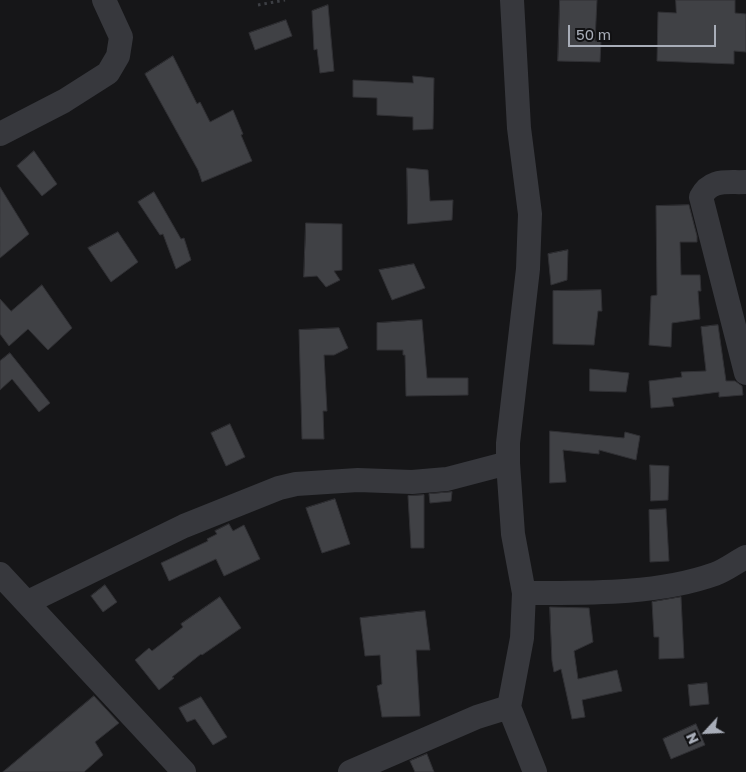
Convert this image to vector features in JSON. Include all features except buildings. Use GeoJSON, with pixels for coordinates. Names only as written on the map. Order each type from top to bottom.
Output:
{"type":"FeatureCollection","features":[{"type":"Feature","properties":{"kind":"street"},"geometry":{"type":"LineString","coordinates":[[0,134],[64,101],[108,72],[118,56],[121,37],[104,0]]}},
{"type":"Feature","properties":{"kind":"street"},"geometry":{"type":"LineString","coordinates":[[512,0],[519,128],[530,214],[528,269],[509,433],[508,463],[513,534],[524,593],[522,638],[509,707],[535,772]]}},
{"type":"Feature","properties":{"kind":"street"},"geometry":{"type":"LineString","coordinates":[[746,182],[714,183],[706,188],[701,197],[746,373]]}},
{"type":"Feature","properties":{"kind":"street"},"geometry":{"type":"LineString","coordinates":[[28,602],[184,526],[279,488],[296,484],[358,480],[412,482],[447,479],[508,463]]}},
{"type":"Feature","properties":{"kind":"street"},"geometry":{"type":"LineString","coordinates":[[524,593],[582,593],[657,589],[716,574],[746,557]]}},
{"type":"Feature","properties":{"kind":"street"},"geometry":{"type":"LineString","coordinates":[[0,574],[184,772]]}},
{"type":"Feature","properties":{"kind":"street"},"geometry":{"type":"LineString","coordinates":[[350,772],[477,717],[509,707]]}},
{"type":"Feature","properties":{"kind":"path"},"geometry":{"type":"LineString","coordinates":[[258,5],[285,0]]}}]}
